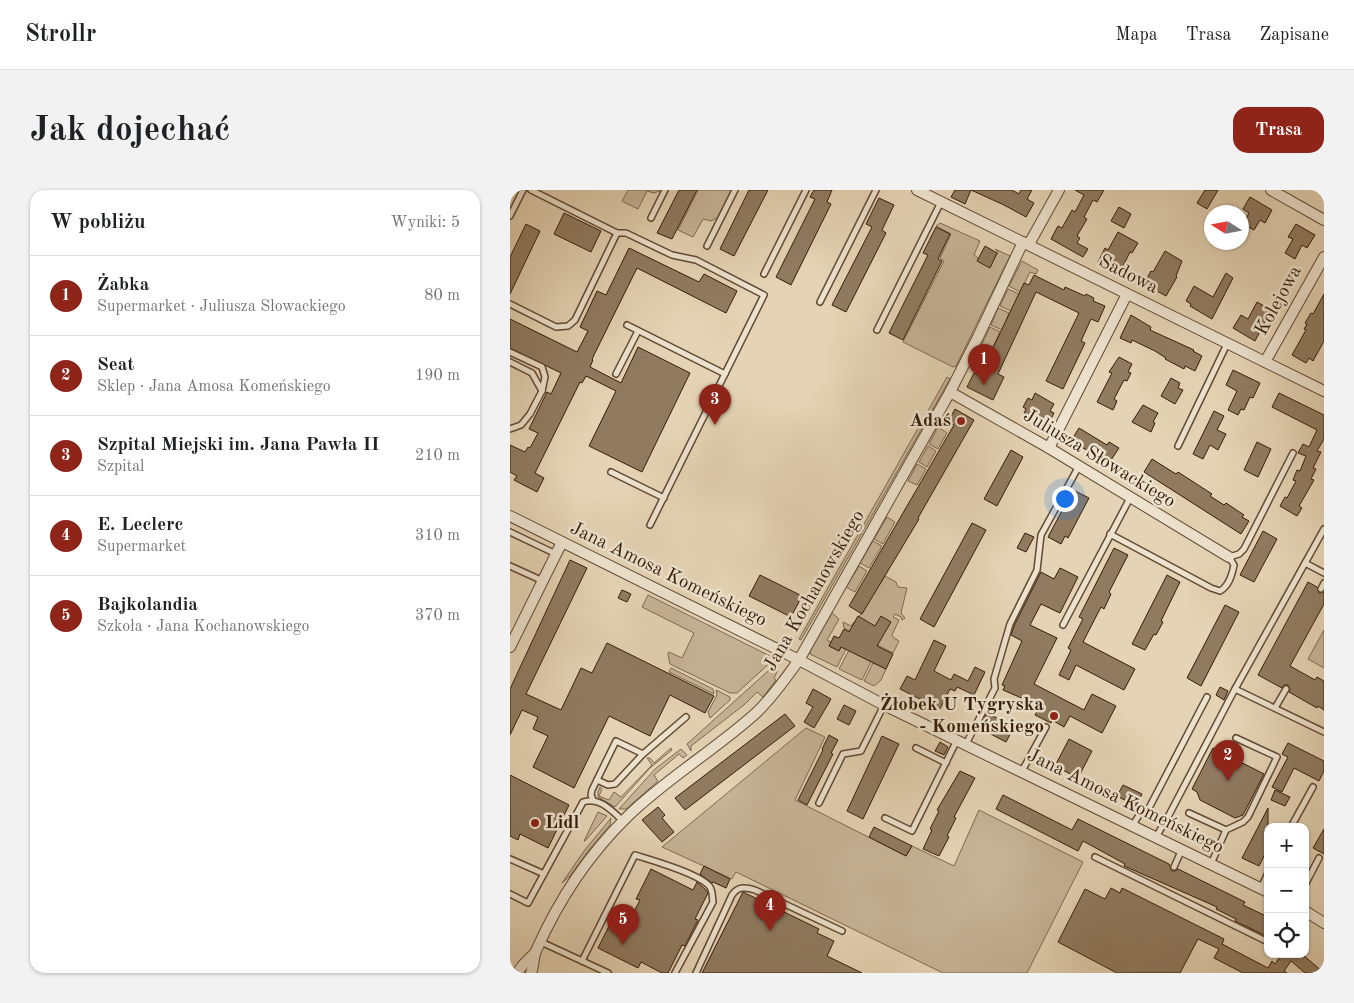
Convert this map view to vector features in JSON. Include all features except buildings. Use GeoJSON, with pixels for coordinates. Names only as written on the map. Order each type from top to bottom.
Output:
{"type":"FeatureCollection","features":[{"type":"Feature","properties":{"kind":"street","name":"Sadowa"},"geometry":{"type":"LineString","coordinates":[[918,190],[1324,391]]}},
{"type":"Feature","properties":{"kind":"street"},"geometry":{"type":"LineString","coordinates":[[1026,243],[1059,190]]}},
{"type":"Feature","properties":{"kind":"street"},"geometry":{"type":"LineString","coordinates":[[1271,190],[1324,220]]}},
{"type":"Feature","properties":{"kind":"street","name":"Jana Kochanowskiego"},"geometry":{"type":"LineString","coordinates":[[517,973],[535,953],[576,878],[602,843],[623,821],[660,788],[755,713],[776,692],[799,660],[950,392],[1026,243]]}},
{"type":"Feature","properties":{"kind":"street","name":"Kolejowa"},"geometry":{"type":"LineString","coordinates":[[1265,362],[1324,257]]}},
{"type":"Feature","properties":{"kind":"street"},"geometry":{"type":"LineString","coordinates":[[1049,448],[1127,294]]}},
{"type":"Feature","properties":{"kind":"street","name":"Juliusza Słowackiego"},"geometry":{"type":"LineString","coordinates":[[950,392],[1049,448],[1230,557]]}},
{"type":"Feature","properties":{"kind":"street","name":"Jana Amosa Komeńskiego"},"geometry":{"type":"LineString","coordinates":[[510,516],[799,660],[884,705],[1264,890]]}},
{"type":"Feature","properties":{"kind":"street"},"geometry":{"type":"LineString","coordinates":[[510,647],[562,542]]}},
{"type":"Feature","properties":{"kind":"street"},"geometry":{"type":"LineString","coordinates":[[1308,913],[1324,923]]}},
{"type":"Feature","properties":{"kind":"street","name":"Jana Kochanowskiego"},"geometry":{"type":"LineString","coordinates":[[531,973],[535,953]]}},
{"type":"Feature","properties":{"kind":"lane"},"geometry":{"type":"LineString","coordinates":[[510,216],[523,190]]}},
{"type":"Feature","properties":{"kind":"lane"},"geometry":{"type":"LineString","coordinates":[[531,190],[618,233],[626,233],[672,255],[696,260],[764,295],[650,525]]}},
{"type":"Feature","properties":{"kind":"lane"},"geometry":{"type":"LineString","coordinates":[[651,218],[666,190]]}},
{"type":"Feature","properties":{"kind":"lane"},"geometry":{"type":"LineString","coordinates":[[707,246],[735,190]]}},
{"type":"Feature","properties":{"kind":"lane"},"geometry":{"type":"LineString","coordinates":[[764,274],[806,190]]}},
{"type":"Feature","properties":{"kind":"lane"},"geometry":{"type":"LineString","coordinates":[[820,302],[876,190]]}},
{"type":"Feature","properties":{"kind":"lane"},"geometry":{"type":"LineString","coordinates":[[877,330],[941,202]]}},
{"type":"Feature","properties":{"kind":"lane"},"geometry":{"type":"LineString","coordinates":[[510,304],[556,326],[568,326],[575,320],[618,233]]}},
{"type":"Feature","properties":{"kind":"lane"},"geometry":{"type":"LineString","coordinates":[[627,325],[725,374]]}},
{"type":"Feature","properties":{"kind":"lane"},"geometry":{"type":"LineString","coordinates":[[616,374],[638,331]]}},
{"type":"Feature","properties":{"kind":"lane"},"geometry":{"type":"LineString","coordinates":[[1178,446],[1227,344]]}},
{"type":"Feature","properties":{"kind":"lane"},"geometry":{"type":"LineString","coordinates":[[510,352],[542,367],[545,377],[542,391],[530,414],[521,425],[510,428]]}},
{"type":"Feature","properties":{"kind":"lane"},"geometry":{"type":"LineString","coordinates":[[510,362],[532,373],[542,391]]}},
{"type":"Feature","properties":{"kind":"lane"},"geometry":{"type":"LineString","coordinates":[[1110,534],[1220,591],[1225,588],[1232,574],[1234,565],[1230,557],[1239,554],[1244,549],[1292,453]]}},
{"type":"Feature","properties":{"kind":"lane"},"geometry":{"type":"LineString","coordinates":[[885,818],[912,831],[946,763],[962,742],[994,688],[994,679],[1010,624],[1037,570],[1042,534],[1079,466]]}},
{"type":"Feature","properties":{"kind":"lane"},"geometry":{"type":"LineString","coordinates":[[611,472],[664,498]]}},
{"type":"Feature","properties":{"kind":"lane"},"geometry":{"type":"LineString","coordinates":[[1062,625],[1130,498]]}},
{"type":"Feature","properties":{"kind":"lane"},"geometry":{"type":"LineString","coordinates":[[1156,837],[1324,528]]}},
{"type":"Feature","properties":{"kind":"lane"},"geometry":{"type":"LineString","coordinates":[[510,532],[556,554]]}},
{"type":"Feature","properties":{"kind":"lane"},"geometry":{"type":"LineString","coordinates":[[1305,563],[1324,573]]}},
{"type":"Feature","properties":{"kind":"lane"},"geometry":{"type":"LineString","coordinates":[[510,566],[543,581]]}},
{"type":"Feature","properties":{"kind":"lane"},"geometry":{"type":"LineString","coordinates":[[1321,589],[1324,583]]}},
{"type":"Feature","properties":{"kind":"lane"},"geometry":{"type":"LineString","coordinates":[[1235,689],[1324,732]]}},
{"type":"Feature","properties":{"kind":"lane"},"geometry":{"type":"LineString","coordinates":[[1275,708],[1286,689]]}},
{"type":"Feature","properties":{"kind":"lane"},"geometry":{"type":"LineString","coordinates":[[1134,826],[1142,810],[1149,808],[1207,697]]}},
{"type":"Feature","properties":{"kind":"lane"},"geometry":{"type":"LineString","coordinates":[[818,803],[843,754],[861,751],[884,705]]}},
{"type":"Feature","properties":{"kind":"lane"},"geometry":{"type":"LineString","coordinates":[[597,780],[608,786],[615,784],[643,754],[686,717]]}},
{"type":"Feature","properties":{"kind":"lane"},"geometry":{"type":"LineString","coordinates":[[1022,771],[1046,727]]}},
{"type":"Feature","properties":{"kind":"lane"},"geometry":{"type":"LineString","coordinates":[[1210,864],[1226,830],[1243,822],[1248,817],[1277,757],[1236,738]]}},
{"type":"Feature","properties":{"kind":"lane"},"geometry":{"type":"LineString","coordinates":[[593,800],[592,790],[616,742],[643,754]]}},
{"type":"Feature","properties":{"kind":"lane"},"geometry":{"type":"LineString","coordinates":[[916,748],[946,763]]}},
{"type":"Feature","properties":{"kind":"lane"},"geometry":{"type":"LineString","coordinates":[[1293,823],[1313,787]]}},
{"type":"Feature","properties":{"kind":"lane"},"geometry":{"type":"LineString","coordinates":[[510,894],[528,903],[583,802],[593,800],[604,805],[623,821]]}},
{"type":"Feature","properties":{"kind":"lane"},"geometry":{"type":"LineString","coordinates":[[1190,813],[1226,830]]}},
{"type":"Feature","properties":{"kind":"lane"},"geometry":{"type":"LineString","coordinates":[[1174,867],[1182,849]]}},
{"type":"Feature","properties":{"kind":"lane"},"geometry":{"type":"LineString","coordinates":[[582,961],[635,855],[672,866],[706,883],[712,893],[713,902],[676,973]]}},
{"type":"Feature","properties":{"kind":"lane"},"geometry":{"type":"LineString","coordinates":[[1095,857],[1264,940]]}},
{"type":"Feature","properties":{"kind":"lane"},"geometry":{"type":"LineString","coordinates":[[510,858],[544,874]]}},
{"type":"Feature","properties":{"kind":"lane"},"geometry":{"type":"LineString","coordinates":[[1309,877],[1319,858]]}},
{"type":"Feature","properties":{"kind":"lane"},"geometry":{"type":"LineString","coordinates":[[1162,891],[1165,884]]}},
{"type":"Feature","properties":{"kind":"lane"},"geometry":{"type":"LineString","coordinates":[[696,973],[732,894],[742,887],[755,890],[842,931]]}},
{"type":"Feature","properties":{"kind":"lane"},"geometry":{"type":"LineString","coordinates":[[541,942],[608,973]]}},
{"type":"Feature","properties":{"kind":"shaded area"},"geometry":{"type":"Polygon","coordinates":[[[628,190],[662,190],[654,193],[647,191],[638,209],[622,201],[628,190]]]}},
{"type":"Feature","properties":{"kind":"shaded area"},"geometry":{"type":"Polygon","coordinates":[[[698,190],[733,190],[719,217],[711,221],[703,219],[693,237],[678,230],[698,190]]]}},
{"type":"Feature","properties":{"kind":"shaded area"},"geometry":{"type":"Polygon","coordinates":[[[940,223],[980,241],[974,255],[990,267],[998,252],[995,249],[1010,256],[956,366],[953,367],[903,342],[944,261],[940,258],[951,234],[936,226],[940,223]]]}},
{"type":"Feature","properties":{"kind":"shaded area"},"geometry":{"type":"Polygon","coordinates":[[[1022,261],[1038,270],[1036,274],[1030,272],[1020,292],[1009,286],[1022,261]]]}},
{"type":"Feature","properties":{"kind":"shaded area"},"geometry":{"type":"Polygon","coordinates":[[[1008,289],[1019,294],[1011,311],[1000,306],[1008,289]]]}},
{"type":"Feature","properties":{"kind":"shaded area"},"geometry":{"type":"Polygon","coordinates":[[[998,308],[1009,313],[1002,330],[991,325],[998,308]]]}},
{"type":"Feature","properties":{"kind":"shaded area"},"geometry":{"type":"Polygon","coordinates":[[[990,327],[1000,332],[992,349],[982,344],[990,327]]]}},
{"type":"Feature","properties":{"kind":"shaded area"},"geometry":{"type":"Polygon","coordinates":[[[980,346],[991,352],[983,368],[972,363],[980,346]]]}},
{"type":"Feature","properties":{"kind":"shaded area"},"geometry":{"type":"Polygon","coordinates":[[[947,377],[950,379],[801,640],[799,639],[947,377]]]}},
{"type":"Feature","properties":{"kind":"shaded area"},"geometry":{"type":"Polygon","coordinates":[[[938,427],[947,433],[938,449],[929,444],[938,427]]]}},
{"type":"Feature","properties":{"kind":"shaded area"},"geometry":{"type":"Polygon","coordinates":[[[928,446],[936,451],[927,467],[919,462],[928,446]]]}},
{"type":"Feature","properties":{"kind":"shaded area"},"geometry":{"type":"Polygon","coordinates":[[[917,464],[926,469],[917,485],[908,481],[917,464]]]}},
{"type":"Feature","properties":{"kind":"shaded area"},"geometry":{"type":"Polygon","coordinates":[[[887,517],[895,522],[883,544],[874,539],[887,517]]]}},
{"type":"Feature","properties":{"kind":"shaded area"},"geometry":{"type":"Polygon","coordinates":[[[873,541],[882,546],[869,568],[860,563],[873,541]]]}},
{"type":"Feature","properties":{"kind":"shaded area"},"geometry":{"type":"Polygon","coordinates":[[[859,566],[867,571],[855,592],[846,587],[859,566]]]}},
{"type":"Feature","properties":{"kind":"shaded area"},"geometry":{"type":"Polygon","coordinates":[[[885,576],[896,582],[898,587],[907,588],[901,613],[905,618],[902,620],[901,617],[895,614],[893,617],[899,620],[892,635],[899,641],[893,653],[844,628],[843,622],[851,626],[854,622],[865,627],[859,617],[885,576]]]}},
{"type":"Feature","properties":{"kind":"shaded area"},"geometry":{"type":"Polygon","coordinates":[[[648,595],[772,657],[772,661],[737,693],[730,693],[670,664],[669,652],[682,658],[694,633],[642,607],[648,595]]]}},
{"type":"Feature","properties":{"kind":"shaded area"},"geometry":{"type":"Polygon","coordinates":[[[832,613],[839,619],[827,640],[831,642],[829,646],[839,651],[841,647],[846,649],[837,667],[810,654],[832,613]]]}},
{"type":"Feature","properties":{"kind":"shaded area"},"geometry":{"type":"Polygon","coordinates":[[[1324,630],[1324,668],[1308,659],[1324,630]]]}},
{"type":"Feature","properties":{"kind":"shaded area"},"geometry":{"type":"Polygon","coordinates":[[[849,650],[871,662],[862,680],[839,669],[849,650]]]}},
{"type":"Feature","properties":{"kind":"shaded area"},"geometry":{"type":"Polygon","coordinates":[[[777,663],[777,672],[774,678],[776,680],[763,697],[757,692],[745,704],[691,746],[691,751],[687,744],[777,663]]]}},
{"type":"Feature","properties":{"kind":"shaded area"},"geometry":{"type":"Polygon","coordinates":[[[873,663],[886,669],[881,680],[874,686],[864,681],[873,663]]]}},
{"type":"Feature","properties":{"kind":"shaded area"},"geometry":{"type":"Polygon","coordinates":[[[671,668],[713,689],[714,694],[669,672],[671,668]]]}},
{"type":"Feature","properties":{"kind":"shaded area"},"geometry":{"type":"Polygon","coordinates":[[[716,690],[730,697],[730,700],[710,718],[708,712],[717,695],[716,690]]]}},
{"type":"Feature","properties":{"kind":"shaded area"},"geometry":{"type":"Polygon","coordinates":[[[806,728],[825,737],[795,800],[906,856],[912,846],[954,866],[979,810],[1083,862],[1027,973],[943,973],[736,872],[732,879],[662,847],[806,728]]]}},
{"type":"Feature","properties":{"kind":"shaded area"},"geometry":{"type":"Polygon","coordinates":[[[671,748],[672,750],[650,768],[615,807],[598,797],[600,787],[602,789],[599,796],[609,800],[614,792],[621,797],[652,765],[647,758],[650,758],[654,763],[671,748]]]}},
{"type":"Feature","properties":{"kind":"shaded area"},"geometry":{"type":"Polygon","coordinates":[[[681,749],[687,755],[683,758],[679,754],[654,775],[658,781],[626,809],[619,809],[655,769],[681,749]]]}},
{"type":"Feature","properties":{"kind":"shaded area"},"geometry":{"type":"Polygon","coordinates":[[[598,812],[607,816],[584,841],[598,812]]]}},
{"type":"Feature","properties":{"kind":"shaded area"},"geometry":{"type":"Polygon","coordinates":[[[611,818],[610,825],[570,876],[562,883],[584,851],[611,818]]]}},
{"type":"Feature","properties":{"kind":"place","name":"Żabka"},"geometry":{"type":"Point","coordinates":[984,385]}},
{"type":"Feature","properties":{"kind":"place","name":"Adaś"},"geometry":{"type":"Point","coordinates":[961,421]}},
{"type":"Feature","properties":{"kind":"place","name":"Szpital Miejski im. Jana Pawła II"},"geometry":{"type":"Point","coordinates":[715,425]}},
{"type":"Feature","properties":{"kind":"place","name":"Żłobek U Tygryska - Komeńskiego"},"geometry":{"type":"Point","coordinates":[1054,716]}},
{"type":"Feature","properties":{"kind":"place","name":"Seat"},"geometry":{"type":"Point","coordinates":[1228,781]}},
{"type":"Feature","properties":{"kind":"place","name":"Lidl"},"geometry":{"type":"Point","coordinates":[535,823]}},
{"type":"Feature","properties":{"kind":"place","name":"E. Leclerc"},"geometry":{"type":"Point","coordinates":[770,931]}},
{"type":"Feature","properties":{"kind":"place","name":"Bajkolandia"},"geometry":{"type":"Point","coordinates":[623,945]}}]}
